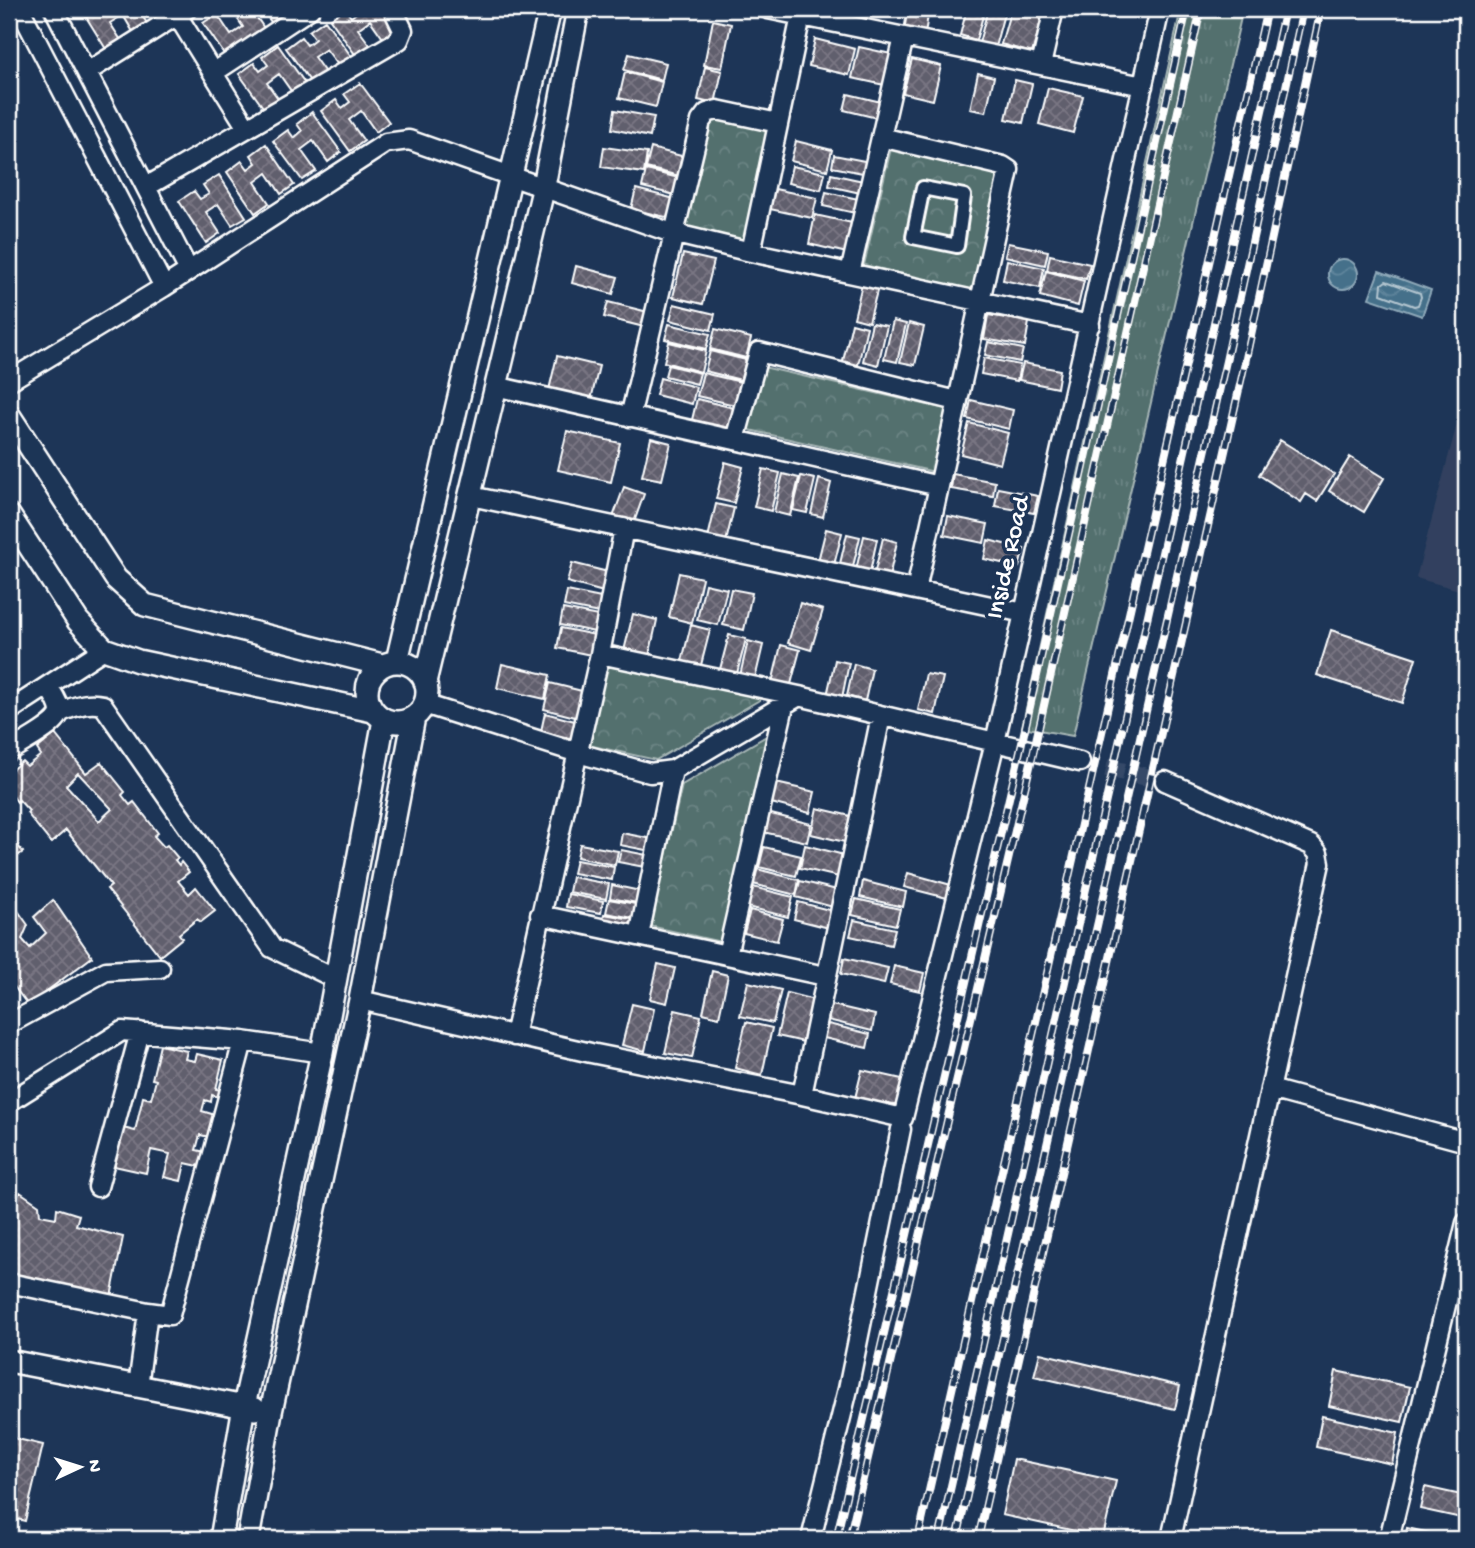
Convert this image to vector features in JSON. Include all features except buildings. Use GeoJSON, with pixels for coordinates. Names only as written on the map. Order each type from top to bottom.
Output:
{"type":"FeatureCollection","features":[{"type":"Feature","properties":{"kind":"street"},"geometry":{"type":"LineString","coordinates":[[20,9],[164,286]]}},
{"type":"Feature","properties":{"kind":"street"},"geometry":{"type":"LineString","coordinates":[[54,9],[188,269]]}},
{"type":"Feature","properties":{"kind":"street"},"geometry":{"type":"LineString","coordinates":[[213,73],[310,9]]}},
{"type":"Feature","properties":{"kind":"street"},"geometry":{"type":"LineString","coordinates":[[146,187],[399,40],[403,30],[393,9]]}},
{"type":"Feature","properties":{"kind":"street"},"geometry":{"type":"LineString","coordinates":[[768,9],[1143,86]]}},
{"type":"Feature","properties":{"kind":"street"},"geometry":{"type":"LineString","coordinates":[[1041,65],[1054,9]]}},
{"type":"Feature","properties":{"kind":"street","name":"Inside Road"},"geometry":{"type":"LineString","coordinates":[[811,1539],[848,1389],[902,1124],[995,742],[1160,9]]}},
{"type":"Feature","properties":{"kind":"street"},"geometry":{"type":"LineString","coordinates":[[87,72],[182,12],[213,73],[247,128]]}},
{"type":"Feature","properties":{"kind":"street"},"geometry":{"type":"LineString","coordinates":[[220,1539],[244,1406],[322,1054],[336,979],[379,715],[368,700],[369,680],[389,663],[512,177],[550,13],[577,15],[544,186],[425,682]]}},
{"type":"Feature","properties":{"kind":"street"},"geometry":{"type":"LineString","coordinates":[[751,252],[801,16]]}},
{"type":"Feature","properties":{"kind":"street"},"geometry":{"type":"LineString","coordinates":[[850,273],[904,37]]}},
{"type":"Feature","properties":{"kind":"street"},"geometry":{"type":"LineString","coordinates":[[630,417],[701,121],[707,113],[717,110],[778,123]]}},
{"type":"Feature","properties":{"kind":"street"},"geometry":{"type":"LineString","coordinates":[[881,137],[1003,166],[1009,170],[916,590]]}},
{"type":"Feature","properties":{"kind":"street"},"geometry":{"type":"LineString","coordinates":[[9,381],[164,286],[386,143],[409,140],[672,233],[1090,325]]}},
{"type":"Feature","properties":{"kind":"street"},"geometry":{"type":"LineString","coordinates":[[923,188],[964,195],[957,246],[913,237],[923,188]]}},
{"type":"Feature","properties":{"kind":"street"},"geometry":{"type":"LineString","coordinates":[[735,440],[759,352],[957,401]]}},
{"type":"Feature","properties":{"kind":"street"},"geometry":{"type":"LineString","coordinates":[[495,386],[939,486]]}},
{"type":"Feature","properties":{"kind":"street"},"geometry":{"type":"LineString","coordinates":[[9,415],[116,579],[145,605],[389,663],[412,666],[420,673],[427,691],[419,711],[271,1412],[248,1539]]}},
{"type":"Feature","properties":{"kind":"street"},"geometry":{"type":"LineString","coordinates":[[471,496],[1024,613]]}},
{"type":"Feature","properties":{"kind":"street"},"geometry":{"type":"LineString","coordinates":[[9,515],[78,621],[104,649],[138,661],[379,715],[397,722],[419,711],[650,773],[673,770],[791,701]]}},
{"type":"Feature","properties":{"kind":"street"},"geometry":{"type":"LineString","coordinates":[[514,1035],[600,654],[624,528]]}},
{"type":"Feature","properties":{"kind":"street"},"geometry":{"type":"LineString","coordinates":[[9,712],[104,649]]}},
{"type":"Feature","properties":{"kind":"street"},"geometry":{"type":"LineString","coordinates":[[600,654],[791,701],[881,716],[1080,762]]}},
{"type":"Feature","properties":{"kind":"street"},"geometry":{"type":"LineString","coordinates":[[9,751],[53,723],[59,716],[60,707],[48,686]]}},
{"type":"Feature","properties":{"kind":"street"},"geometry":{"type":"LineString","coordinates":[[727,955],[791,701]]}},
{"type":"Feature","properties":{"kind":"street"},"geometry":{"type":"LineString","coordinates":[[60,712],[83,704],[103,705],[272,948],[336,979]]}},
{"type":"Feature","properties":{"kind":"street"},"geometry":{"type":"LineString","coordinates":[[802,1095],[881,716]]}},
{"type":"Feature","properties":{"kind":"street"},"geometry":{"type":"LineString","coordinates":[[639,936],[673,770]]}},
{"type":"Feature","properties":{"kind":"street"},"geometry":{"type":"LineString","coordinates":[[1165,782],[1311,845],[1318,853],[1320,863],[1171,1539]]}},
{"type":"Feature","properties":{"kind":"street"},"geometry":{"type":"LineString","coordinates":[[540,915],[825,975]]}},
{"type":"Feature","properties":{"kind":"street"},"geometry":{"type":"LineString","coordinates":[[9,1024],[106,971],[160,968]]}},
{"type":"Feature","properties":{"kind":"street"},"geometry":{"type":"LineString","coordinates":[[360,1000],[591,1053],[802,1095],[902,1124]]}},
{"type":"Feature","properties":{"kind":"street"},"geometry":{"type":"LineString","coordinates":[[9,1101],[117,1032],[125,1030],[243,1041],[322,1054]]}},
{"type":"Feature","properties":{"kind":"street"},"geometry":{"type":"LineString","coordinates":[[97,1187],[140,1032]]}},
{"type":"Feature","properties":{"kind":"street"},"geometry":{"type":"LineString","coordinates":[[9,1283],[170,1315],[243,1041]]}},
{"type":"Feature","properties":{"kind":"street"},"geometry":{"type":"LineString","coordinates":[[1270,1089],[1466,1142]]}},
{"type":"Feature","properties":{"kind":"street"},"geometry":{"type":"LineString","coordinates":[[1389,1539],[1466,1223]]}},
{"type":"Feature","properties":{"kind":"street"},"geometry":{"type":"LineString","coordinates":[[138,1386],[148,1312]]}},
{"type":"Feature","properties":{"kind":"street"},"geometry":{"type":"LineString","coordinates":[[9,1361],[271,1412]]}},
{"type":"Feature","properties":{"kind":"shaded area"},"geometry":{"type":"Polygon","coordinates":[[[1466,390],[1466,592],[1416,578],[1466,390]]]}},
{"type":"Feature","properties":{"kind":"green space"},"geometry":{"type":"Polygon","coordinates":[[[1181,9],[1243,9],[1073,736],[1022,727],[1181,9]]]}},
{"type":"Feature","properties":{"kind":"green space"},"geometry":{"type":"Polygon","coordinates":[[[704,116],[770,131],[744,242],[679,226],[704,116]]]}},
{"type":"Feature","properties":{"kind":"green space"},"geometry":{"type":"Polygon","coordinates":[[[891,148],[1003,174],[976,291],[864,265],[891,148]]]}},
{"type":"Feature","properties":{"kind":"green space"},"geometry":{"type":"Polygon","coordinates":[[[759,366],[954,411],[939,473],[745,429],[759,366]]]}},
{"type":"Feature","properties":{"kind":"green space"},"geometry":{"type":"Polygon","coordinates":[[[604,664],[763,698],[656,760],[588,745],[604,664]]]}},
{"type":"Feature","properties":{"kind":"green space"},"geometry":{"type":"Polygon","coordinates":[[[770,734],[721,942],[650,926],[682,785],[770,734]]]}},
{"type":"Feature","properties":{"kind":"water"},"geometry":{"type":"Polygon","coordinates":[[[1343,259],[1353,264],[1358,274],[1353,284],[1343,289],[1333,284],[1328,274],[1333,264],[1343,259]]]}},
{"type":"Feature","properties":{"kind":"water"},"geometry":{"type":"Polygon","coordinates":[[[1379,271],[1431,290],[1422,316],[1369,298],[1379,271]]]}},
{"type":"Feature","properties":{"kind":"tunnel"},"geometry":{"type":"LineString","coordinates":[[1080,762],[1165,781]]}},
{"type":"Feature","properties":{"kind":"railway"},"geometry":{"type":"LineString","coordinates":[[836,1539],[1020,751],[1187,9]]}},
{"type":"Feature","properties":{"kind":"railway"},"geometry":{"type":"LineString","coordinates":[[849,1539],[1033,754],[1201,9]]}},
{"type":"Feature","properties":{"kind":"railway"},"geometry":{"type":"LineString","coordinates":[[918,1539],[1267,9]]}},
{"type":"Feature","properties":{"kind":"railway"},"geometry":{"type":"LineString","coordinates":[[939,1539],[1285,9]]}},
{"type":"Feature","properties":{"kind":"railway"},"geometry":{"type":"LineString","coordinates":[[957,1539],[1226,361],[1303,9]]}},
{"type":"Feature","properties":{"kind":"railway"},"geometry":{"type":"LineString","coordinates":[[978,1539],[1245,363],[1321,9]]}}]}
